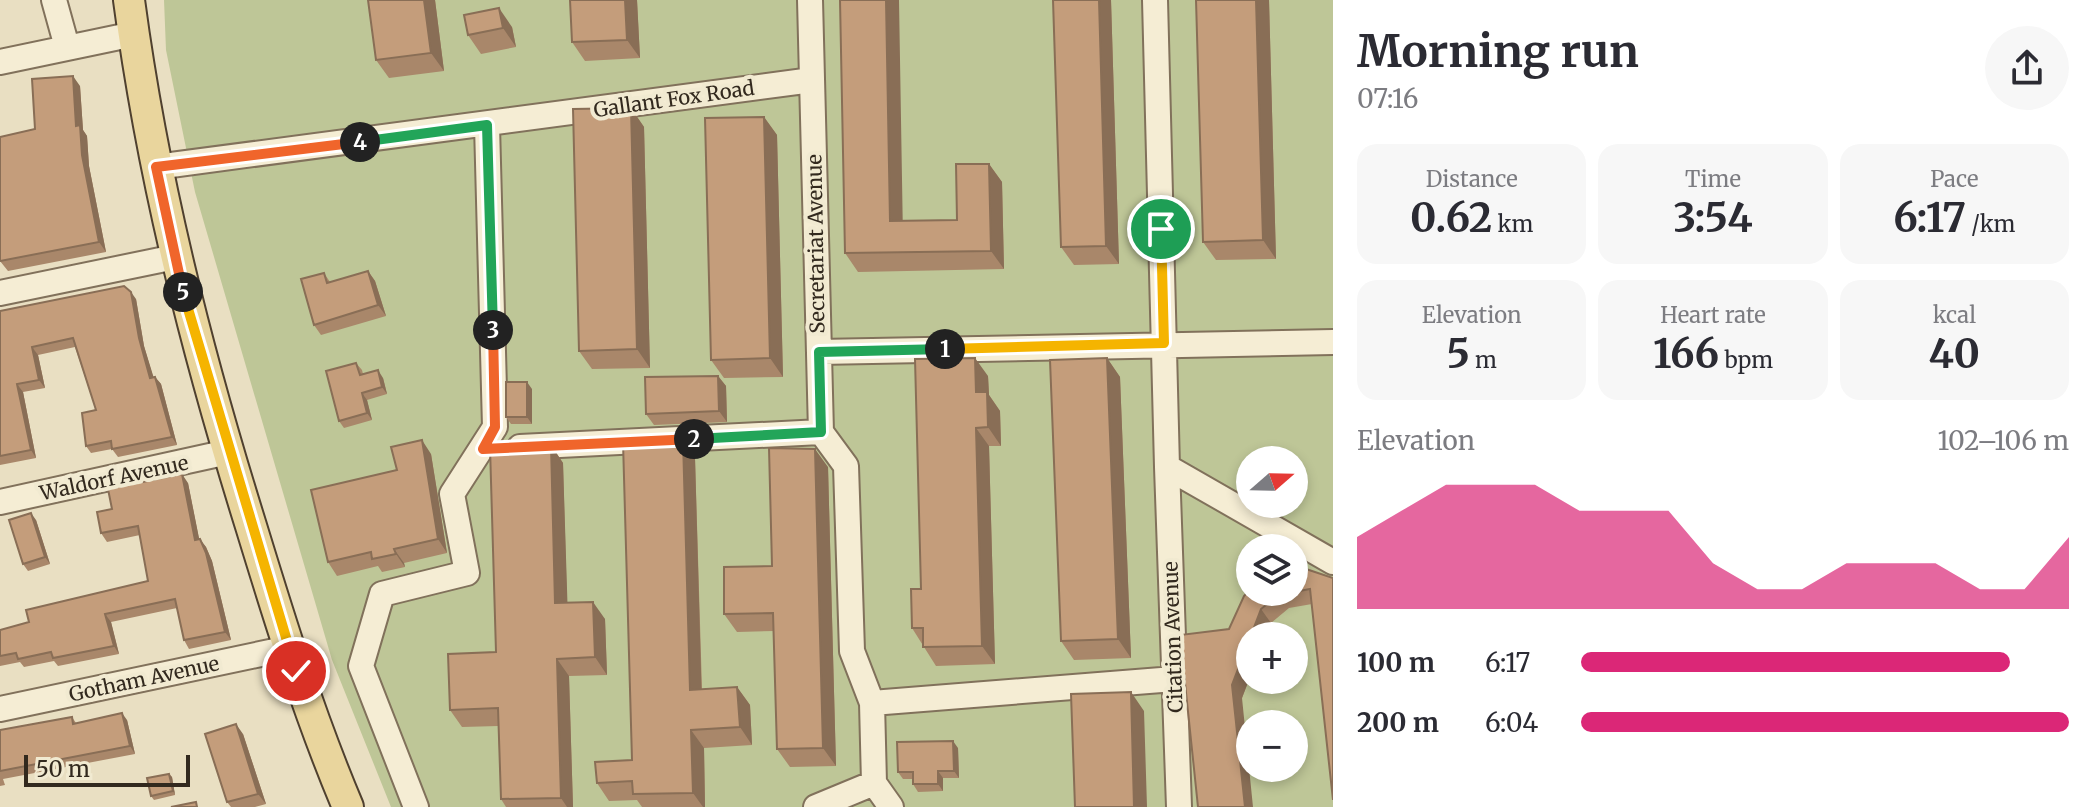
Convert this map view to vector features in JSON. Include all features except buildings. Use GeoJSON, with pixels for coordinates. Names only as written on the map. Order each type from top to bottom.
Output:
{"type":"FeatureCollection","features":[{"type":"Feature","properties":{"kind":"main road"},"geometry":{"type":"LineString","coordinates":[[129,0],[156,167],[175,257],[228,452],[289,648],[348,807]]}},
{"type":"Feature","properties":{"kind":"street"},"geometry":{"type":"LineString","coordinates":[[54,0],[67,47]]}},
{"type":"Feature","properties":{"kind":"street","name":"Secretariat Avenue"},"geometry":{"type":"LineString","coordinates":[[810,0],[821,432]]}},
{"type":"Feature","properties":{"kind":"street","name":"Citation Avenue"},"geometry":{"type":"LineString","coordinates":[[1155,0],[1179,807]]}},
{"type":"Feature","properties":{"kind":"street"},"geometry":{"type":"LineString","coordinates":[[0,62],[134,34]]}},
{"type":"Feature","properties":{"kind":"street","name":"Gallant Fox Road"},"geometry":{"type":"LineString","coordinates":[[156,167],[812,80]]}},
{"type":"Feature","properties":{"kind":"street"},"geometry":{"type":"LineString","coordinates":[[416,807],[361,666],[382,594],[467,573],[452,494],[495,427],[487,125]]}},
{"type":"Feature","properties":{"kind":"street"},"geometry":{"type":"LineString","coordinates":[[0,293],[175,257]]}},
{"type":"Feature","properties":{"kind":"street"},"geometry":{"type":"LineString","coordinates":[[819,352],[1333,342]]}},
{"type":"Feature","properties":{"kind":"street"},"geometry":{"type":"LineString","coordinates":[[483,449],[821,432],[846,466],[852,651],[872,703],[874,783],[891,807]]}},
{"type":"Feature","properties":{"kind":"street","name":"Waldorf Avenue"},"geometry":{"type":"LineString","coordinates":[[0,502],[228,452]]}},
{"type":"Feature","properties":{"kind":"street"},"geometry":{"type":"LineString","coordinates":[[1167,467],[1333,562]]}},
{"type":"Feature","properties":{"kind":"street","name":"Gotham Avenue"},"geometry":{"type":"LineString","coordinates":[[0,709],[289,648]]}},
{"type":"Feature","properties":{"kind":"street"},"geometry":{"type":"LineString","coordinates":[[872,703],[1174,679]]}},
{"type":"Feature","properties":{"kind":"street"},"geometry":{"type":"LineString","coordinates":[[816,807],[874,783]]}},
{"type":"Feature","properties":{"kind":"green space"},"geometry":{"type":"Polygon","coordinates":[[[164,0],[1333,0],[1333,807],[391,807],[332,660],[195,192],[166,50],[164,0]]]}},
{"type":"Feature","properties":{"kind":"route"},"geometry":{"type":"LineString","coordinates":[[296,671],[195,340],[156,167],[487,125],[495,427],[483,449],[821,432],[819,352],[1164,343],[1161,229]]}}]}
